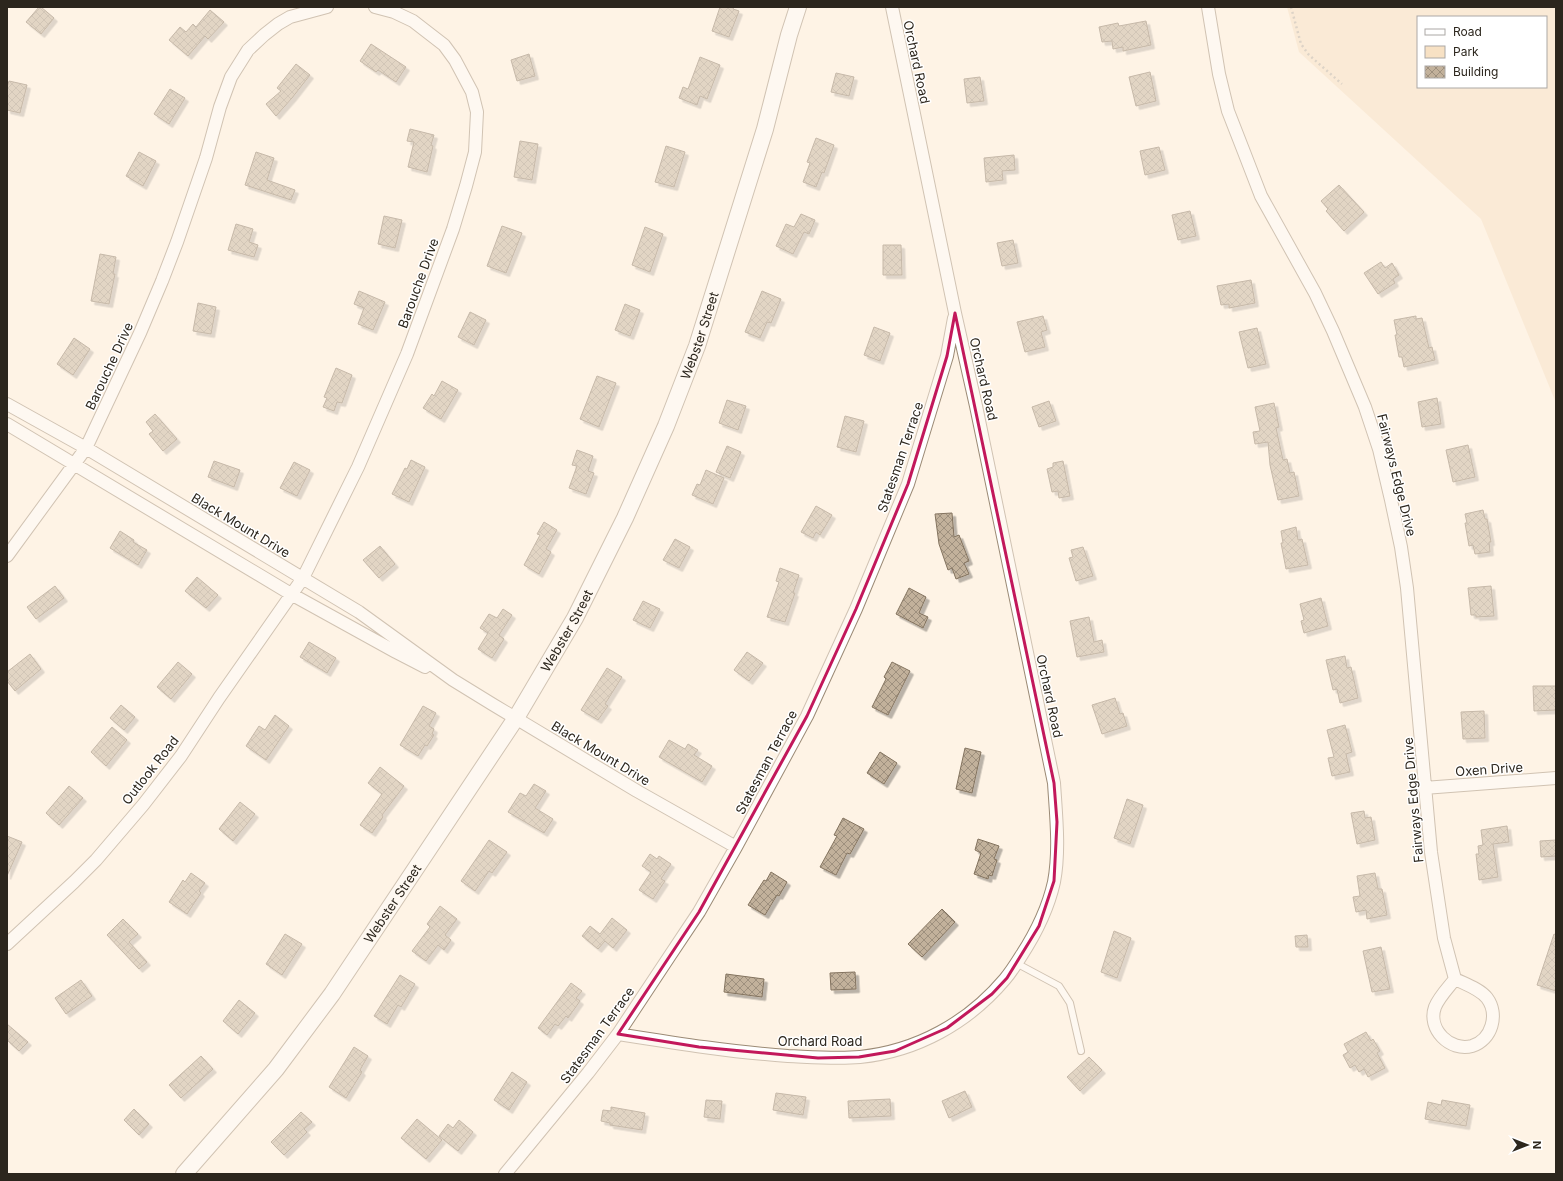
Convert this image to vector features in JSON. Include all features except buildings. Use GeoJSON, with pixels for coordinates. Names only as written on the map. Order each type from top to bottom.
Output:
{"type":"FeatureCollection","features":[{"type":"Feature","properties":{"kind":"street","name":"Barouche Drive"},"geometry":{"type":"LineString","coordinates":[[7,556],[86,448],[162,281],[206,158],[220,107],[231,77],[248,50],[278,24],[290,17],[327,7]]}},
{"type":"Feature","properties":{"kind":"street","name":"Barouche Drive"},"geometry":{"type":"LineString","coordinates":[[291,594],[304,578],[358,467],[407,354],[453,229],[475,152],[477,112],[472,92],[455,60],[444,45],[413,21],[394,12],[375,7]]}},
{"type":"Feature","properties":{"kind":"street","name":"Webster Street"},"geometry":{"type":"LineString","coordinates":[[184,1174],[276,1069],[332,994],[516,718],[575,618],[625,518],[666,426],[697,346],[764,129],[798,7]]}},
{"type":"Feature","properties":{"kind":"street","name":"Orchard Road"},"geometry":{"type":"LineString","coordinates":[[618,1034],[699,1047],[769,1055],[818,1058],[859,1057],[895,1051],[921,1042],[948,1028],[992,994],[1007,978],[1039,926],[1050,899],[1054,881],[1057,840],[1054,790],[976,406],[955,313],[892,7]]}},
{"type":"Feature","properties":{"kind":"street","name":"Fairways Edge Drive"},"geometry":{"type":"LineString","coordinates":[[1208,7],[1219,74],[1228,111],[1261,196],[1315,294],[1333,331],[1365,408],[1379,449],[1401,548],[1407,588],[1430,852],[1444,938],[1455,979]]}},
{"type":"Feature","properties":{"kind":"street","name":"Statesman Terrace"},"geometry":{"type":"LineString","coordinates":[[506,1174],[618,1034],[698,912],[736,847],[807,716],[834,660],[908,484],[947,356],[955,313]]}},
{"type":"Feature","properties":{"kind":"street","name":"Black Mount Drive"},"geometry":{"type":"LineString","coordinates":[[7,404],[86,448],[304,578],[359,612],[453,680],[637,791],[736,847]]}},
{"type":"Feature","properties":{"kind":"street","name":"Black Mount Drive"},"geometry":{"type":"LineString","coordinates":[[7,424],[291,594],[396,652],[453,680]]}},
{"type":"Feature","properties":{"kind":"street","name":"Outlook Road"},"geometry":{"type":"LineString","coordinates":[[7,944],[96,860],[143,804],[181,756],[291,594]]}},
{"type":"Feature","properties":{"kind":"street","name":"Oxen Drive"},"geometry":{"type":"LineString","coordinates":[[1424,788],[1556,778]]}},
{"type":"Feature","properties":{"kind":"street"},"geometry":{"type":"LineString","coordinates":[[1455,979],[1487,998],[1493,1011],[1492,1025],[1486,1036],[1480,1042],[1472,1046],[1456,1046],[1447,1042],[1439,1033],[1434,1023],[1435,1008],[1441,996],[1455,979]]}},
{"type":"Feature","properties":{"kind":"lane"},"geometry":{"type":"LineString","coordinates":[[1016,963],[1059,986],[1070,1003],[1081,1052]]}},
{"type":"Feature","properties":{"kind":"path"},"geometry":{"type":"LineString","coordinates":[[1291,7],[1301,44],[1309,55],[1342,84]]}},
{"type":"Feature","properties":{"kind":"highlighted area"},"geometry":{"type":"Polygon","coordinates":[[[955,313],[1054,783],[1057,822],[1054,881],[1039,926],[1007,978],[992,994],[947,1028],[895,1051],[859,1057],[818,1058],[699,1047],[618,1034],[699,912],[807,716],[856,609],[908,484],[947,356],[955,313]]]}},
{"type":"Feature","properties":{"kind":"green space"},"geometry":{"type":"Polygon","coordinates":[[[1287,7],[1556,7],[1556,403],[1481,219],[1299,52],[1287,7]]]}}]}
